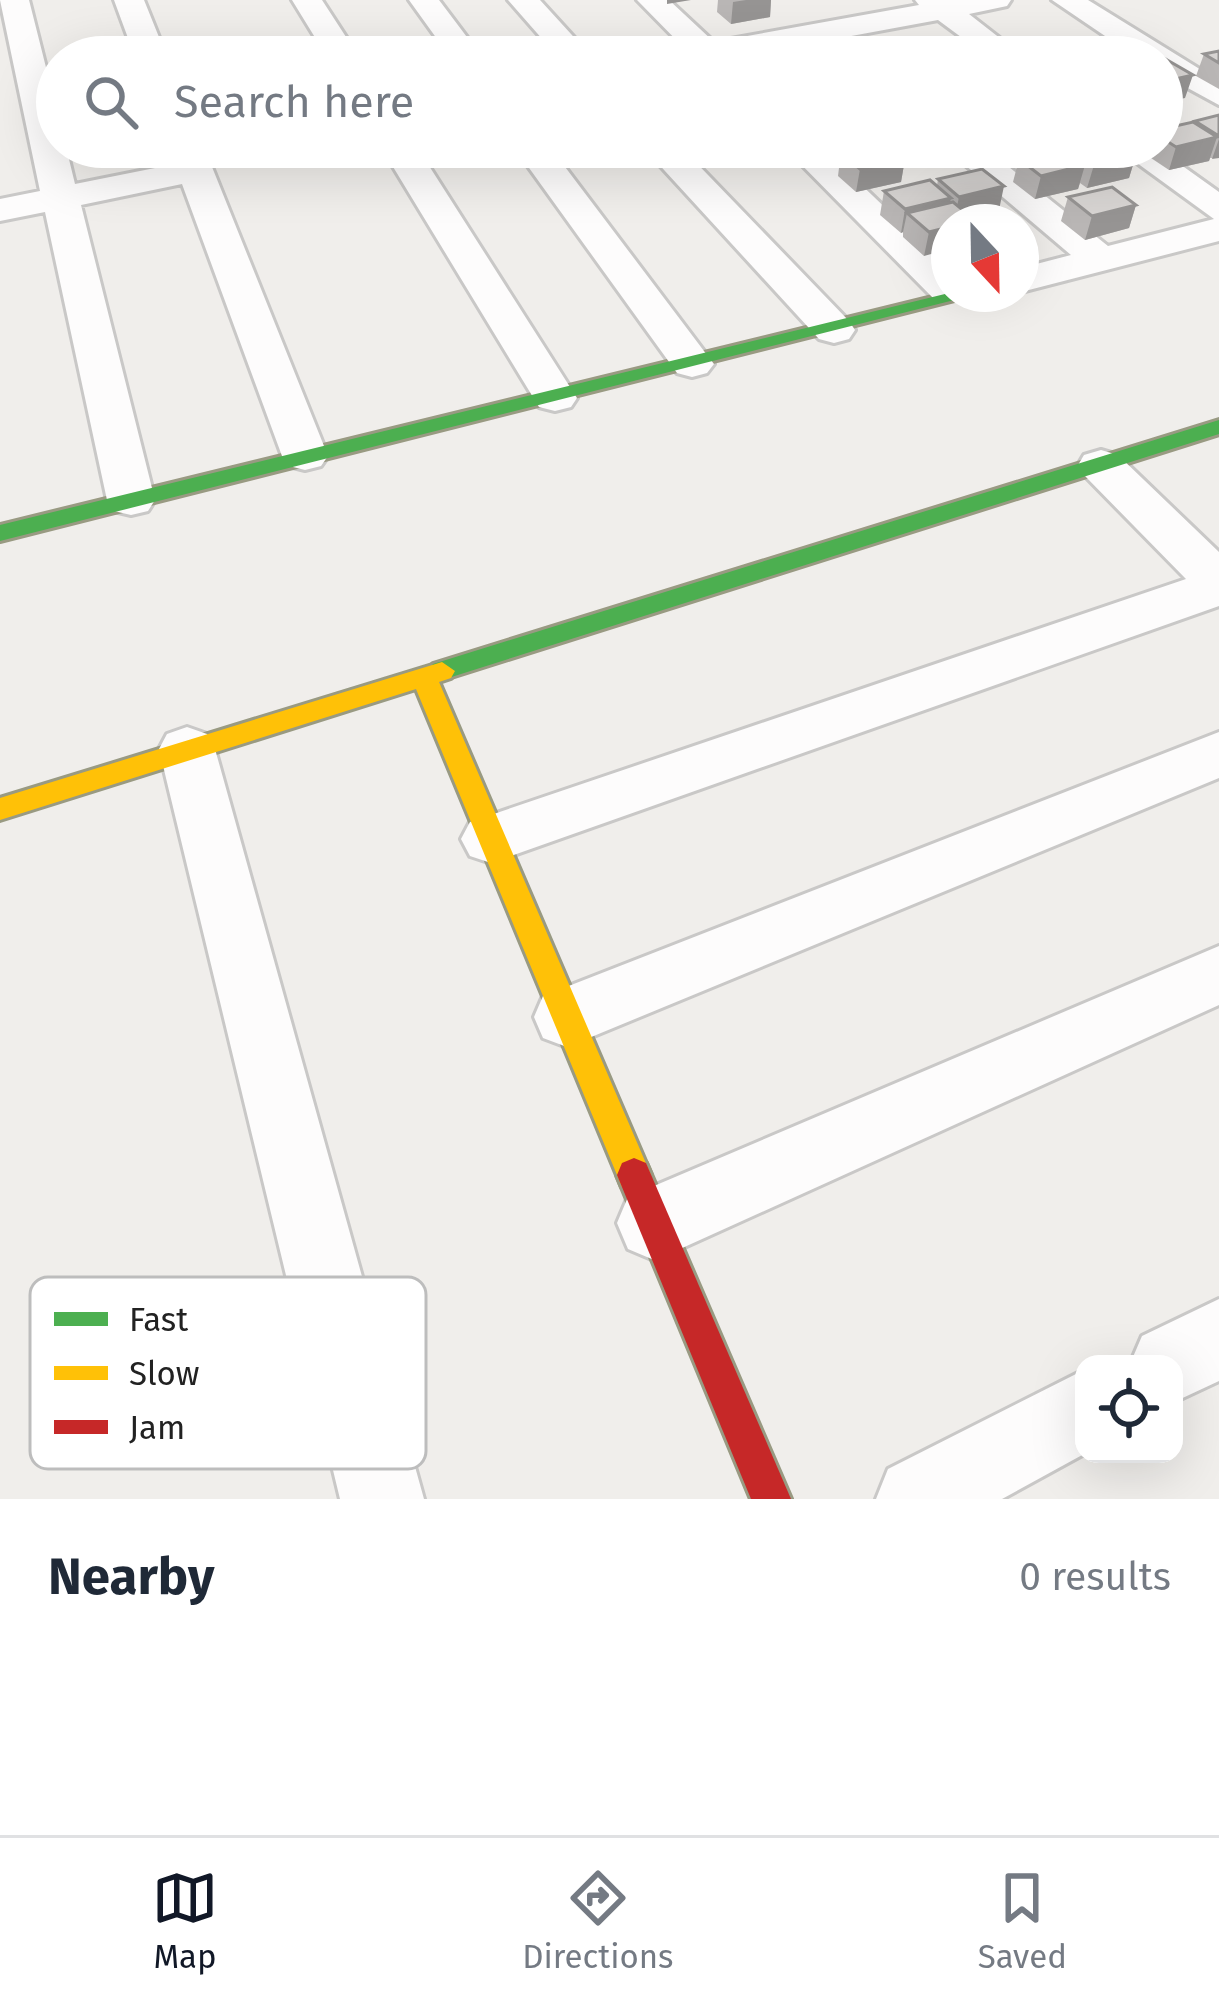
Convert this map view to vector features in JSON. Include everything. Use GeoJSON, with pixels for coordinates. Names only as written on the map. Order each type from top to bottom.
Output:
{"type":"FeatureCollection","features":[{"type":"Feature","properties":{"kind":"street"},"geometry":{"type":"LineString","coordinates":[[14,0],[36,94]]}},
{"type":"Feature","properties":{"kind":"street"},"geometry":{"type":"LineString","coordinates":[[129,0],[143,36]]}},
{"type":"Feature","properties":{"kind":"street"},"geometry":{"type":"LineString","coordinates":[[308,0],[330,36]]}},
{"type":"Feature","properties":{"kind":"street"},"geometry":{"type":"LineString","coordinates":[[424,0],[451,36]]}},
{"type":"Feature","properties":{"kind":"street"},"geometry":{"type":"LineString","coordinates":[[523,0],[556,36]]}},
{"type":"Feature","properties":{"kind":"street"},"geometry":{"type":"LineString","coordinates":[[652,0],[689,36]]}},
{"type":"Feature","properties":{"kind":"street"},"geometry":{"type":"LineString","coordinates":[[802,36],[936,5],[996,0]]}},
{"type":"Feature","properties":{"kind":"street"},"geometry":{"type":"LineString","coordinates":[[1066,0],[1124,36]]}},
{"type":"Feature","properties":{"kind":"street"},"geometry":{"type":"LineString","coordinates":[[936,5],[979,36]]}},
{"type":"Feature","properties":{"kind":"street"},"geometry":{"type":"LineString","coordinates":[[795,11],[826,36]]}},
{"type":"Feature","properties":{"kind":"street"},"geometry":{"type":"LineString","coordinates":[[1183,72],[1219,95]]}},
{"type":"Feature","properties":{"kind":"street"},"geometry":{"type":"LineString","coordinates":[[53,168],[131,500]]}},
{"type":"Feature","properties":{"kind":"street"},"geometry":{"type":"LineString","coordinates":[[0,210],[159,168]]}},
{"type":"Feature","properties":{"kind":"street"},"geometry":{"type":"LineString","coordinates":[[193,168],[305,456]]}},
{"type":"Feature","properties":{"kind":"street"},"geometry":{"type":"LineString","coordinates":[[412,168],[555,398]]}},
{"type":"Feature","properties":{"kind":"street"},"geometry":{"type":"LineString","coordinates":[[547,168],[692,364]]}},
{"type":"Feature","properties":{"kind":"street"},"geometry":{"type":"LineString","coordinates":[[681,168],[834,329]]}},
{"type":"Feature","properties":{"kind":"street"},"geometry":{"type":"LineString","coordinates":[[824,168],[931,270]]}},
{"type":"Feature","properties":{"kind":"street"},"geometry":{"type":"LineString","coordinates":[[988,168],[1100,259]]}},
{"type":"Feature","properties":{"kind":"street"},"geometry":{"type":"LineString","coordinates":[[1162,168],[1219,209]]}},
{"type":"Feature","properties":{"kind":"street"},"geometry":{"type":"LineString","coordinates":[[1039,275],[1219,229]]}},
{"type":"Feature","properties":{"kind":"street"},"geometry":{"type":"LineString","coordinates":[[0,533],[931,301]]}},
{"type":"Feature","properties":{"kind":"street"},"geometry":{"type":"LineString","coordinates":[[0,809],[1219,428]]}},
{"type":"Feature","properties":{"kind":"street"},"geometry":{"type":"LineString","coordinates":[[491,839],[1219,585],[1101,465]]}},
{"type":"Feature","properties":{"kind":"street"},"geometry":{"type":"LineString","coordinates":[[423,675],[771,1499]]}},
{"type":"Feature","properties":{"kind":"street"},"geometry":{"type":"LineString","coordinates":[[187,748],[324,1277]]}},
{"type":"Feature","properties":{"kind":"street"},"geometry":{"type":"LineString","coordinates":[[567,1017],[1219,754]]}},
{"type":"Feature","properties":{"kind":"street"},"geometry":{"type":"LineString","coordinates":[[654,1223],[1219,974]]}},
{"type":"Feature","properties":{"kind":"street"},"geometry":{"type":"LineString","coordinates":[[1183,1357],[1219,1338]]}},
{"type":"Feature","properties":{"kind":"street"},"geometry":{"type":"LineString","coordinates":[[918,1499],[1075,1415]]}},
{"type":"Feature","properties":{"kind":"street"},"geometry":{"type":"LineString","coordinates":[[374,1469],[382,1499]]}},
{"type":"Feature","properties":{"kind":"building"},"geometry":{"type":"Polygon","coordinates":[[[1219,115],[1219,136],[1195,121],[1219,115]]]}},
{"type":"Feature","properties":{"kind":"building"},"geometry":{"type":"Polygon","coordinates":[[[1193,122],[1217,137],[1183,145],[1183,124],[1193,122]]]}},
{"type":"Feature","properties":{"kind":"building"},"geometry":{"type":"Polygon","coordinates":[[[1031,168],[1073,168],[1041,176],[1031,168]]]}},
{"type":"Feature","properties":{"kind":"building"},"geometry":{"type":"Polygon","coordinates":[[[982,169],[1004,186],[959,197],[938,179],[982,169]]]}},
{"type":"Feature","properties":{"kind":"building"},"geometry":{"type":"Polygon","coordinates":[[[930,180],[951,198],[905,209],[884,191],[930,180]]]}},
{"type":"Feature","properties":{"kind":"building"},"geometry":{"type":"Polygon","coordinates":[[[1112,187],[1136,205],[1092,216],[1068,197],[1112,187]]]}},
{"type":"Feature","properties":{"kind":"building"},"geometry":{"type":"Polygon","coordinates":[[[931,207],[931,232],[929,232],[907,213],[931,207]]]}},
{"type":"Feature","properties":{"kind":"traffic: fast"},"geometry":{"type":"LineString","coordinates":[[0,533],[931,303]]}},
{"type":"Feature","properties":{"kind":"traffic: fast"},"geometry":{"type":"LineString","coordinates":[[442,671],[1219,427]]}},
{"type":"Feature","properties":{"kind":"traffic: slow"},"geometry":{"type":"LineString","coordinates":[[0,809],[442,671]]}},
{"type":"Feature","properties":{"kind":"traffic: slow"},"geometry":{"type":"LineString","coordinates":[[423,675],[634,1175]]}},
{"type":"Feature","properties":{"kind":"traffic: jam"},"geometry":{"type":"LineString","coordinates":[[634,1175],[771,1499]]}}]}
